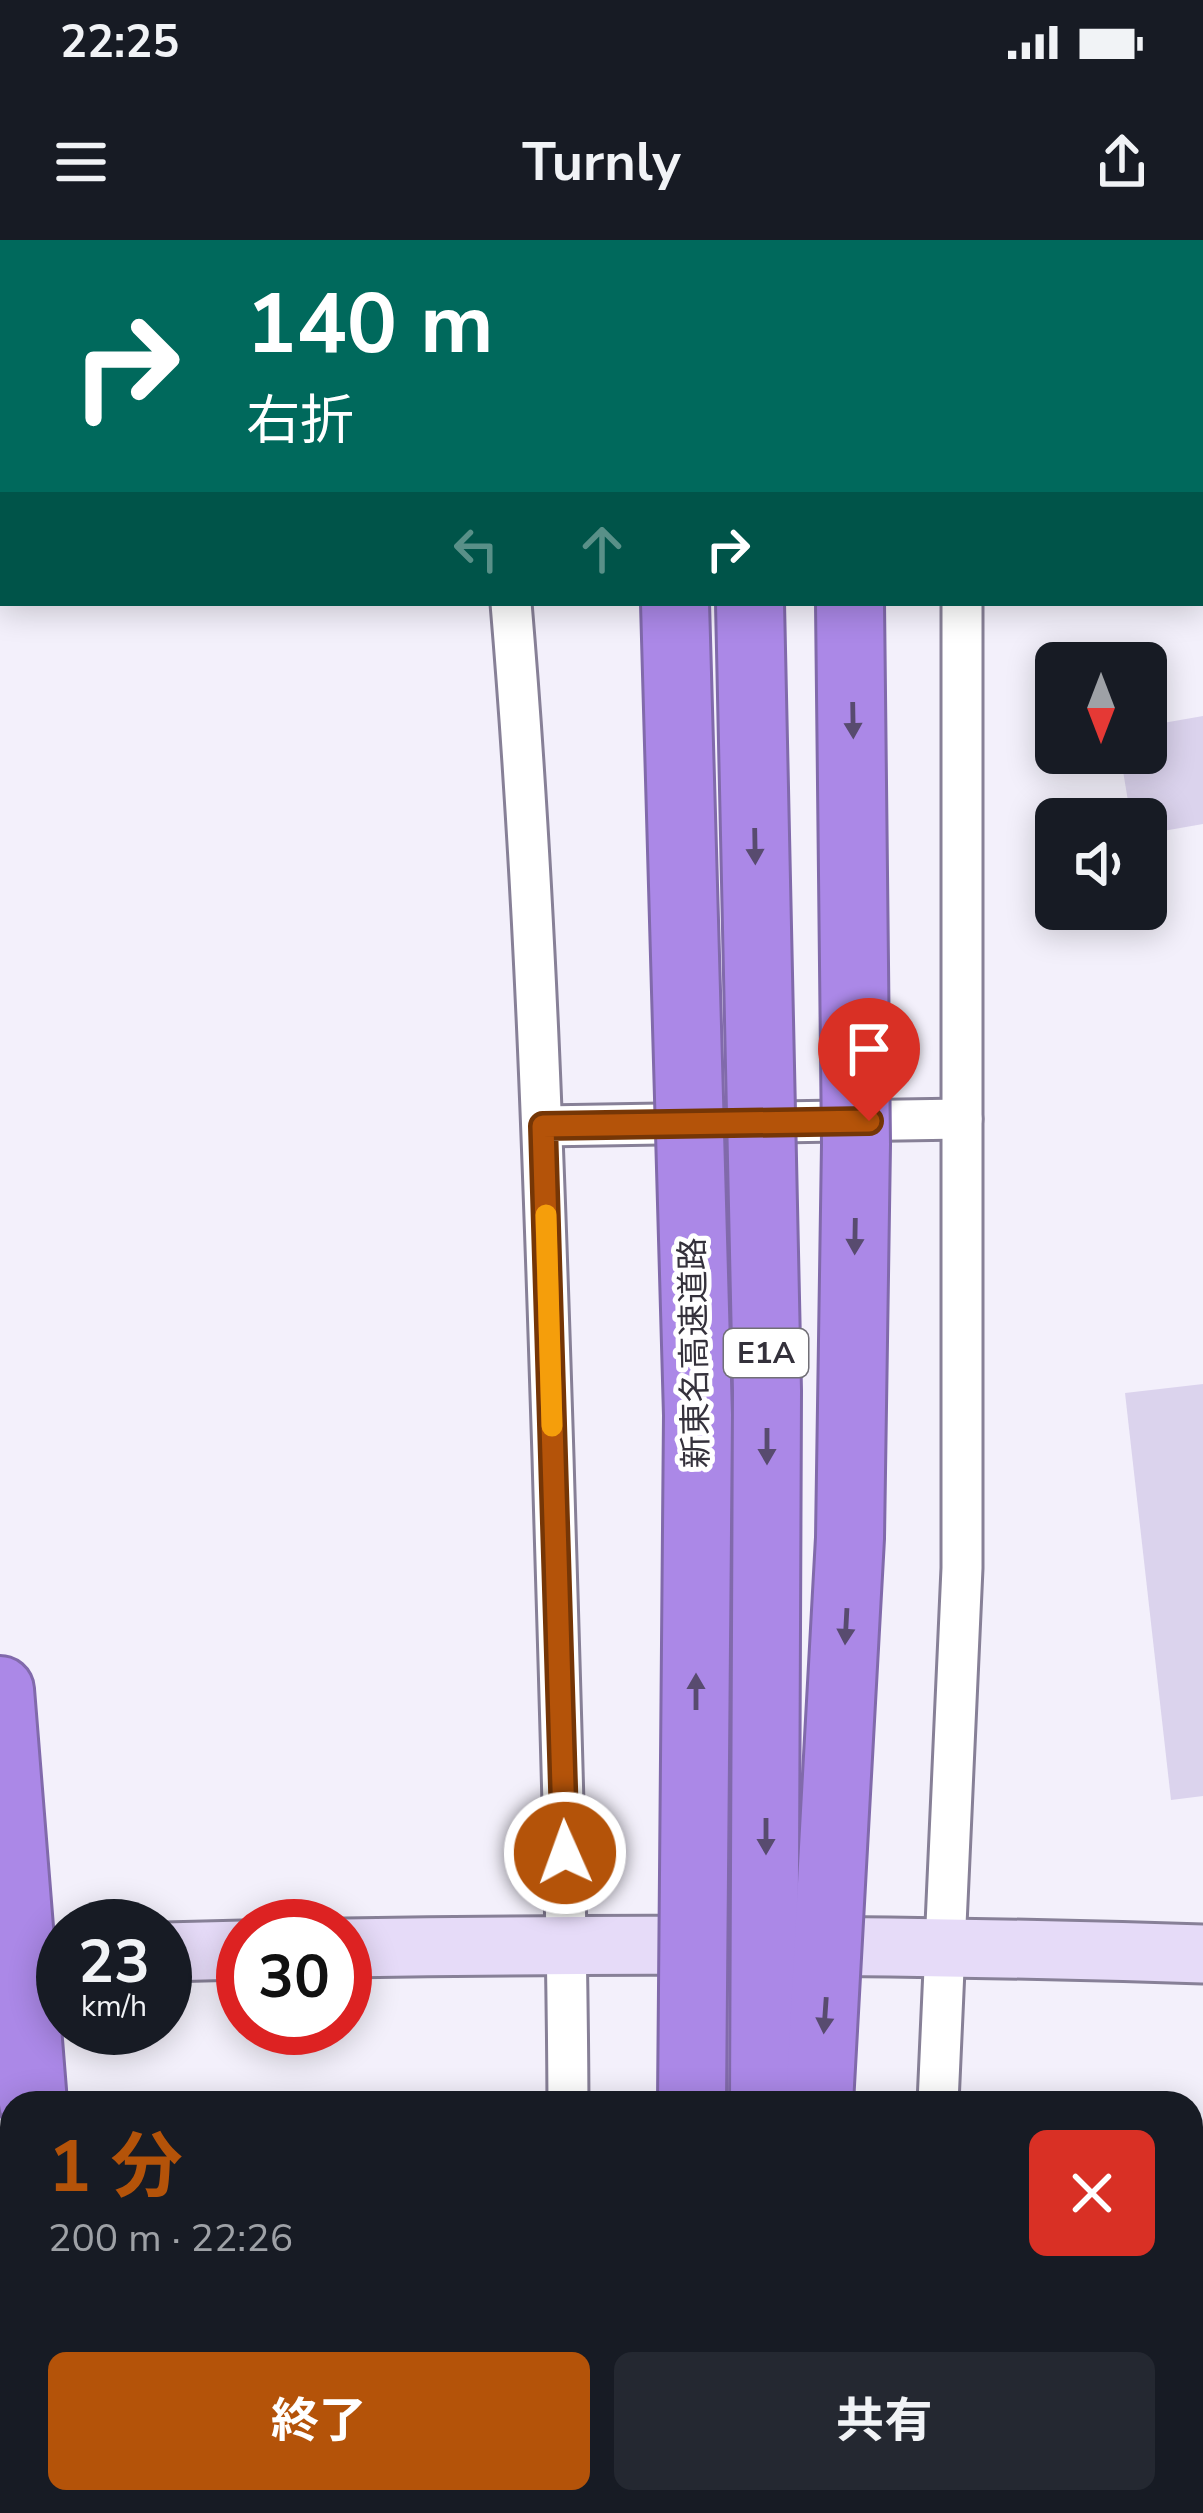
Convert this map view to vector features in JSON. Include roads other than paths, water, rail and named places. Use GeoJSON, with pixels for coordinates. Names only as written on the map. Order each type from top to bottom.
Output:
{"type":"FeatureCollection","features":[{"type":"Feature","properties":{"kind":"highway"},"geometry":{"type":"LineString","coordinates":[[638,606],[656,788],[698,1415]]}},
{"type":"Feature","properties":{"kind":"highway","name":"新東名高速道路"},"geometry":{"type":"LineString","coordinates":[[675,606],[698,1415],[692,2091]]}},
{"type":"Feature","properties":{"kind":"highway","name":"E1A"},"geometry":{"type":"LineString","coordinates":[[750,606],[767,1391],[764,2091]]}},
{"type":"Feature","properties":{"kind":"highway"},"geometry":{"type":"LineString","coordinates":[[820,2091],[850,1538],[856,1144],[850,606]]}},
{"type":"Feature","properties":{"kind":"highway"},"geometry":{"type":"LineString","coordinates":[[0,1690],[28,1954],[33,2091]]}},
{"type":"Feature","properties":{"kind":"street"},"geometry":{"type":"LineString","coordinates":[[511,606],[543,1126],[568,2091]]}},
{"type":"Feature","properties":{"kind":"street"},"geometry":{"type":"LineString","coordinates":[[938,2091],[962,1568],[962,606]]}},
{"type":"Feature","properties":{"kind":"street"},"geometry":{"type":"LineString","coordinates":[[543,1126],[962,1119]]}},
{"type":"Feature","properties":{"kind":"street"},"geometry":{"type":"LineString","coordinates":[[372,1948],[944,1946],[1203,1954]]}}]}
